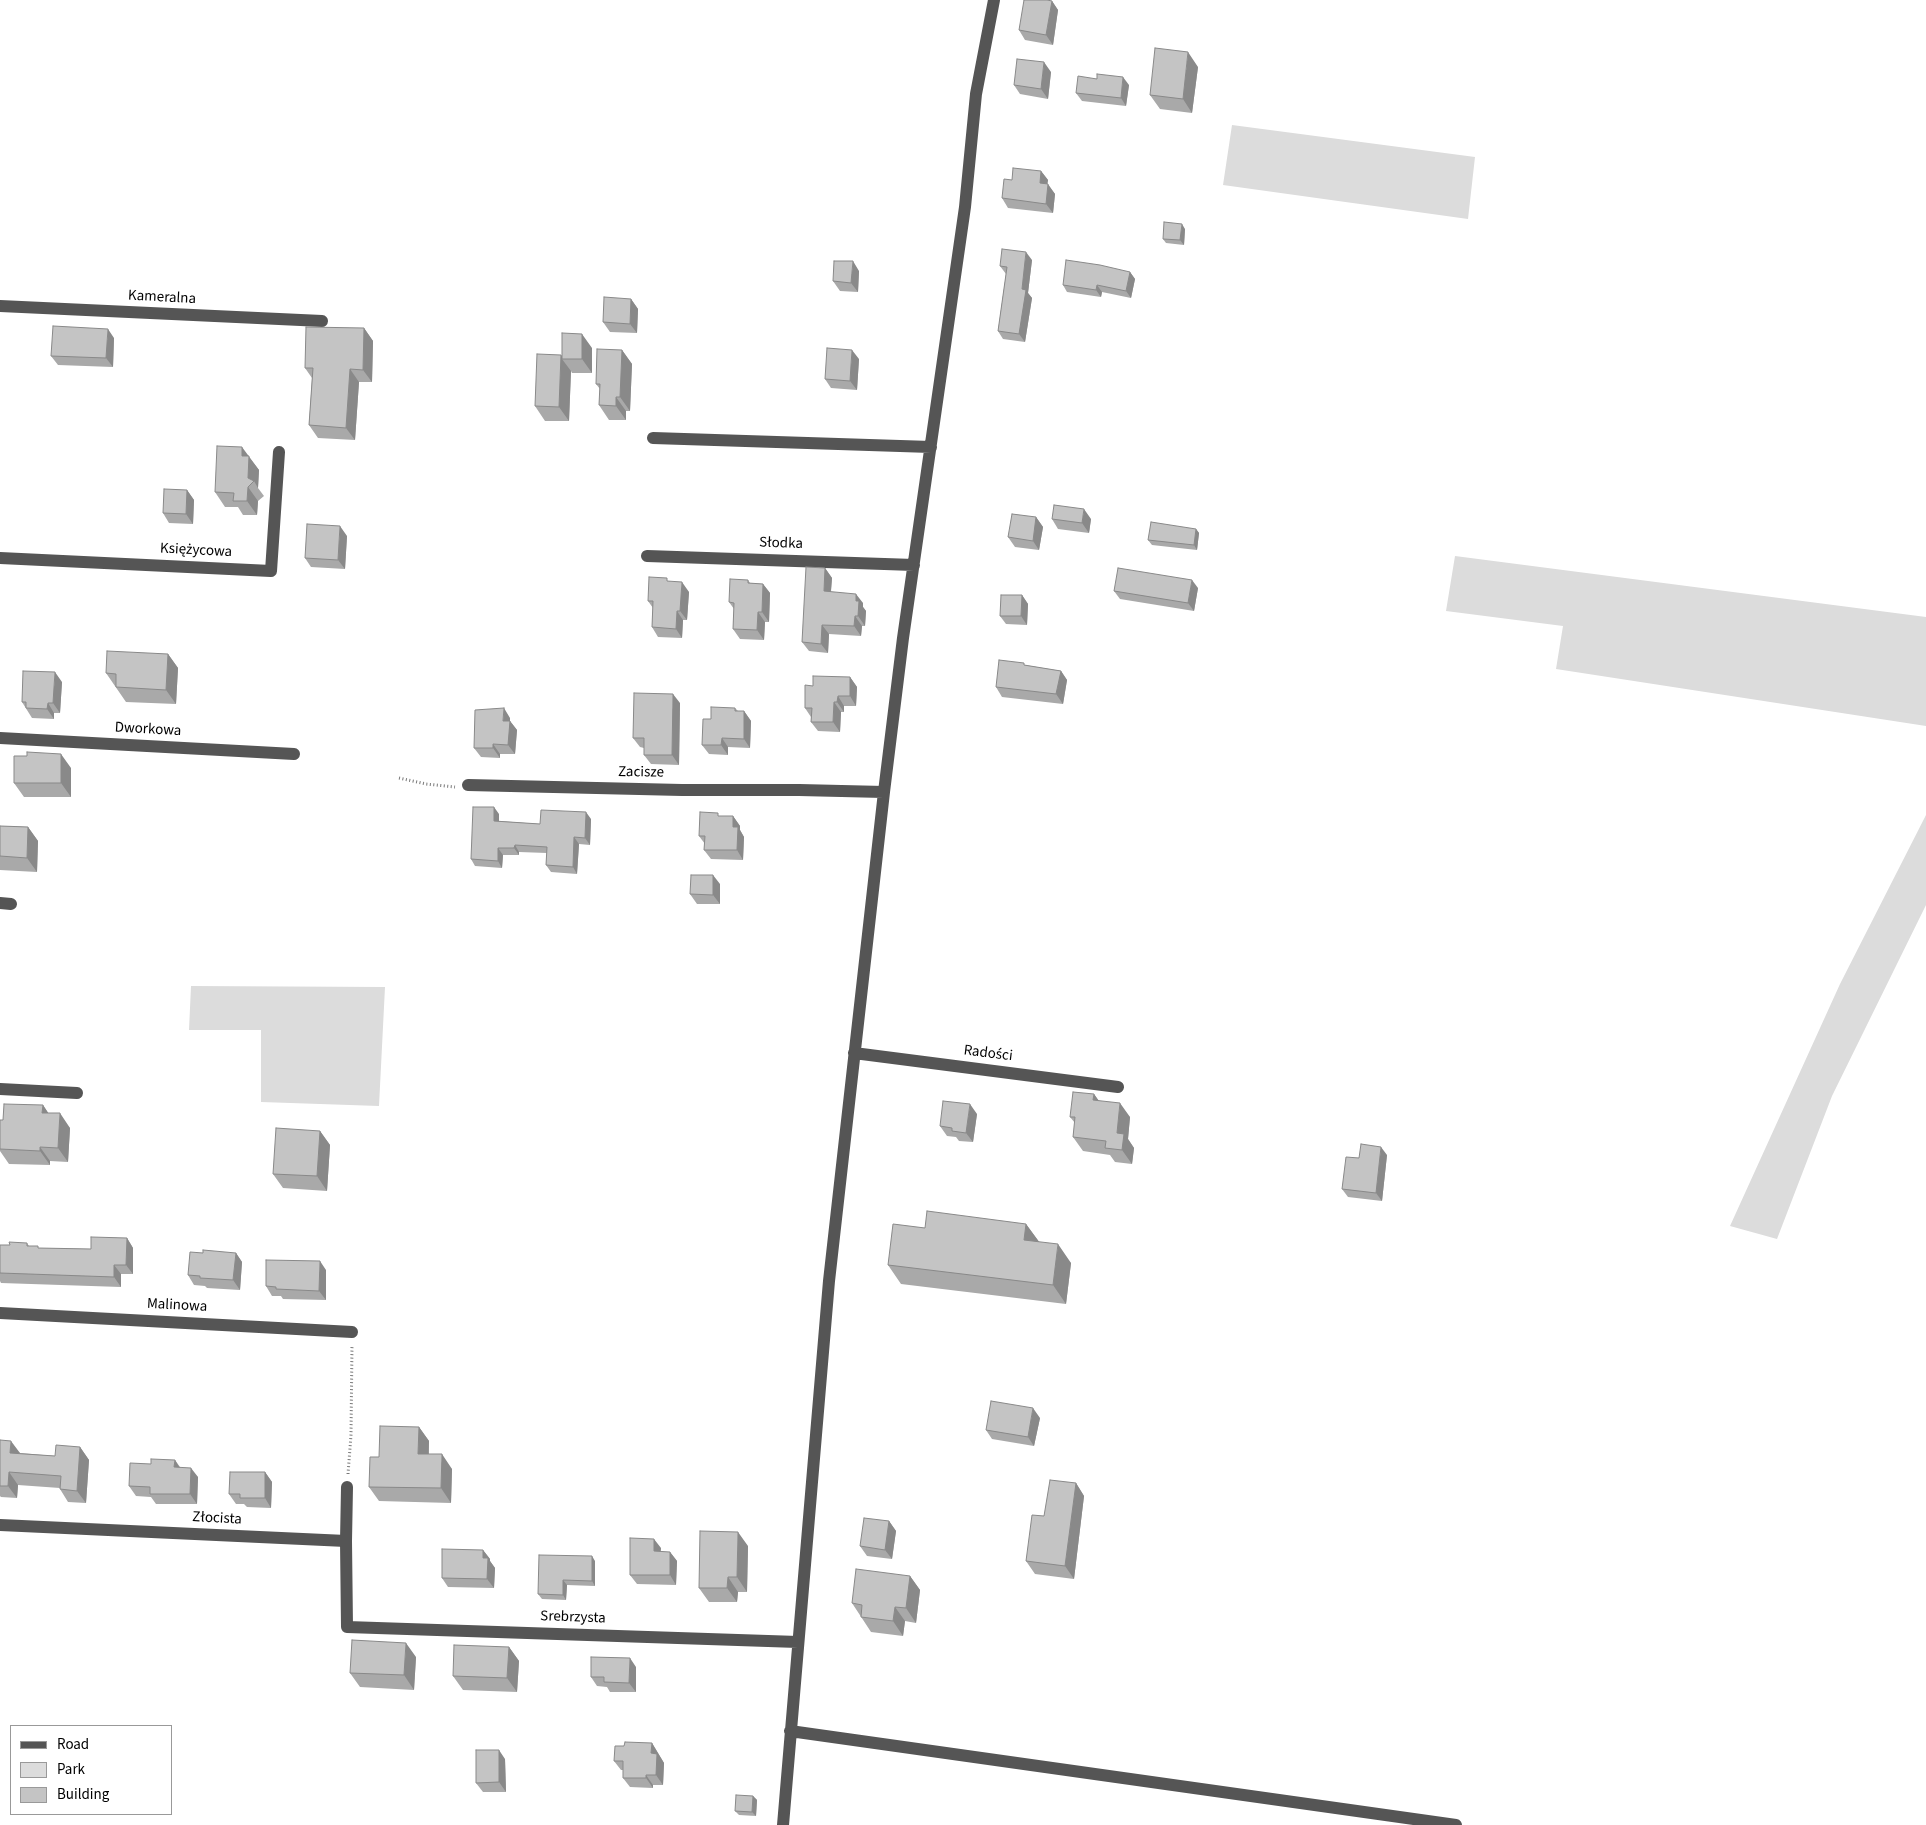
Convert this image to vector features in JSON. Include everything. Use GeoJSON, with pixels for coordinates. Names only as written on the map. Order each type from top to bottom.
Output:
{"type":"FeatureCollection","features":[{"type":"Feature","properties":{"kind":"street"},"geometry":{"type":"LineString","coordinates":[[783,1825],[829,1280],[884,792],[964,207],[976,94],[994,0]]}},
{"type":"Feature","properties":{"kind":"street","name":"Kameralna"},"geometry":{"type":"LineString","coordinates":[[0,306],[322,321]]}},
{"type":"Feature","properties":{"kind":"street"},"geometry":{"type":"LineString","coordinates":[[653,438],[931,447]]}},
{"type":"Feature","properties":{"kind":"street","name":"Księżycowa"},"geometry":{"type":"LineString","coordinates":[[0,558],[271,571],[280,452]]}},
{"type":"Feature","properties":{"kind":"street","name":"Słodka"},"geometry":{"type":"LineString","coordinates":[[647,556],[914,565]]}},
{"type":"Feature","properties":{"kind":"street","name":"Dworkowa"},"geometry":{"type":"LineString","coordinates":[[0,738],[294,754]]}},
{"type":"Feature","properties":{"kind":"street","name":"Zacisze"},"geometry":{"type":"LineString","coordinates":[[468,785],[884,792]]}},
{"type":"Feature","properties":{"kind":"street","name":"Radości"},"geometry":{"type":"LineString","coordinates":[[854,1054],[1118,1087]]}},
{"type":"Feature","properties":{"kind":"street"},"geometry":{"type":"LineString","coordinates":[[0,1089],[77,1093]]}},
{"type":"Feature","properties":{"kind":"street","name":"Malinowa"},"geometry":{"type":"LineString","coordinates":[[0,1313],[352,1332]]}},
{"type":"Feature","properties":{"kind":"street"},"geometry":{"type":"LineString","coordinates":[[346,1541],[347,1487]]}},
{"type":"Feature","properties":{"kind":"street","name":"Złocista"},"geometry":{"type":"LineString","coordinates":[[0,1525],[346,1541]]}},
{"type":"Feature","properties":{"kind":"street","name":"Srebrzysta"},"geometry":{"type":"LineString","coordinates":[[346,1541],[347,1627],[798,1646]]}},
{"type":"Feature","properties":{"kind":"street"},"geometry":{"type":"LineString","coordinates":[[790,1731],[1456,1825]]}},
{"type":"Feature","properties":{"kind":"path"},"geometry":{"type":"LineString","coordinates":[[399,778],[426,784],[456,787],[468,785]]}},
{"type":"Feature","properties":{"kind":"path"},"geometry":{"type":"LineString","coordinates":[[347,1487],[351,1435],[352,1332]]}},
{"type":"Feature","properties":{"kind":"green space"},"geometry":{"type":"Polygon","coordinates":[[[1232,125],[1475,157],[1468,219],[1223,185],[1232,125]]]}},
{"type":"Feature","properties":{"kind":"green space"},"geometry":{"type":"Polygon","coordinates":[[[1455,556],[1926,617],[1926,726],[1556,669],[1563,626],[1446,611],[1455,556]]]}},
{"type":"Feature","properties":{"kind":"green space"},"geometry":{"type":"Polygon","coordinates":[[[1926,815],[1926,905],[1832,1096],[1777,1239],[1730,1226],[1840,984],[1926,815]]]}},
{"type":"Feature","properties":{"kind":"green space"},"geometry":{"type":"Polygon","coordinates":[[[191,986],[385,987],[379,1106],[261,1102],[261,1030],[189,1030],[191,986]]]}},
{"type":"Feature","properties":{"kind":"building"},"geometry":{"type":"Polygon","coordinates":[[[1024,0],[1052,1],[1046,35],[1019,30],[1024,0]]]}},
{"type":"Feature","properties":{"kind":"building"},"geometry":{"type":"Polygon","coordinates":[[[1155,48],[1188,52],[1183,99],[1150,95],[1155,48]]]}},
{"type":"Feature","properties":{"kind":"building"},"geometry":{"type":"Polygon","coordinates":[[[1017,59],[1044,62],[1041,89],[1014,85],[1017,59]]]}},
{"type":"Feature","properties":{"kind":"building"},"geometry":{"type":"Polygon","coordinates":[[[1097,74],[1123,77],[1121,98],[1076,93],[1078,76],[1097,79],[1097,74]]]}},
{"type":"Feature","properties":{"kind":"building"},"geometry":{"type":"Polygon","coordinates":[[[1013,168],[1041,171],[1040,183],[1048,184],[1046,204],[1002,198],[1004,179],[1012,180],[1013,168]]]}},
{"type":"Feature","properties":{"kind":"building"},"geometry":{"type":"Polygon","coordinates":[[[1164,222],[1182,224],[1180,240],[1163,239],[1164,222]]]}},
{"type":"Feature","properties":{"kind":"building"},"geometry":{"type":"Polygon","coordinates":[[[1002,249],[1026,252],[1022,289],[1026,290],[1019,334],[998,331],[1007,267],[1000,266],[1002,249]]]}},
{"type":"Feature","properties":{"kind":"building"},"geometry":{"type":"Polygon","coordinates":[[[1066,260],[1130,272],[1126,291],[1097,285],[1096,290],[1063,285],[1066,260]]]}},
{"type":"Feature","properties":{"kind":"building"},"geometry":{"type":"Polygon","coordinates":[[[834,261],[853,261],[851,283],[833,281],[834,261]]]}},
{"type":"Feature","properties":{"kind":"building"},"geometry":{"type":"Polygon","coordinates":[[[604,297],[631,299],[630,324],[603,322],[604,297]]]}},
{"type":"Feature","properties":{"kind":"building"},"geometry":{"type":"Polygon","coordinates":[[[53,326],[108,329],[106,358],[51,356],[53,326]]]}},
{"type":"Feature","properties":{"kind":"building"},"geometry":{"type":"Polygon","coordinates":[[[306,327],[364,328],[363,370],[350,369],[346,428],[309,425],[313,368],[305,368],[306,327]]]}},
{"type":"Feature","properties":{"kind":"building"},"geometry":{"type":"Polygon","coordinates":[[[562,333],[582,334],[582,359],[562,359],[562,333]]]}},
{"type":"Feature","properties":{"kind":"building"},"geometry":{"type":"Polygon","coordinates":[[[827,348],[852,350],[850,381],[825,379],[827,348]]]}},
{"type":"Feature","properties":{"kind":"building"},"geometry":{"type":"Polygon","coordinates":[[[597,349],[622,350],[620,397],[616,397],[616,406],[599,405],[600,384],[596,384],[597,349]]]}},
{"type":"Feature","properties":{"kind":"building"},"geometry":{"type":"Polygon","coordinates":[[[537,354],[561,355],[559,407],[535,406],[537,354]]]}},
{"type":"Feature","properties":{"kind":"building"},"geometry":{"type":"Polygon","coordinates":[[[217,446],[242,447],[242,456],[249,456],[248,478],[254,481],[248,487],[247,501],[233,501],[234,493],[215,492],[217,446]]]}},
{"type":"Feature","properties":{"kind":"building"},"geometry":{"type":"Polygon","coordinates":[[[164,489],[187,490],[186,514],[163,513],[164,489]]]}},
{"type":"Feature","properties":{"kind":"building"},"geometry":{"type":"Polygon","coordinates":[[[1054,505],[1084,509],[1082,523],[1052,519],[1054,505]]]}},
{"type":"Feature","properties":{"kind":"building"},"geometry":{"type":"Polygon","coordinates":[[[1012,514],[1036,517],[1033,541],[1008,537],[1012,514]]]}},
{"type":"Feature","properties":{"kind":"building"},"geometry":{"type":"Polygon","coordinates":[[[1151,522],[1196,529],[1194,545],[1148,540],[1151,522]]]}},
{"type":"Feature","properties":{"kind":"building"},"geometry":{"type":"Polygon","coordinates":[[[307,524],[340,526],[338,560],[305,558],[307,524]]]}},
{"type":"Feature","properties":{"kind":"building"},"geometry":{"type":"Polygon","coordinates":[[[806,567],[825,568],[824,591],[856,594],[856,601],[859,601],[858,616],[855,616],[854,626],[822,625],[821,644],[802,642],[806,567]]]}},
{"type":"Feature","properties":{"kind":"building"},"geometry":{"type":"Polygon","coordinates":[[[1118,568],[1192,580],[1188,603],[1114,591],[1118,568]]]}},
{"type":"Feature","properties":{"kind":"building"},"geometry":{"type":"Polygon","coordinates":[[[649,577],[667,578],[667,581],[682,582],[680,611],[677,611],[676,629],[652,627],[653,601],[648,601],[649,577]]]}},
{"type":"Feature","properties":{"kind":"building"},"geometry":{"type":"Polygon","coordinates":[[[730,579],[748,580],[748,583],[763,584],[762,612],[758,612],[757,630],[733,629],[734,603],[729,602],[730,579]]]}},
{"type":"Feature","properties":{"kind":"building"},"geometry":{"type":"Polygon","coordinates":[[[1001,595],[1022,595],[1021,616],[1000,616],[1001,595]]]}},
{"type":"Feature","properties":{"kind":"building"},"geometry":{"type":"Polygon","coordinates":[[[107,651],[168,654],[166,690],[116,687],[116,674],[106,673],[107,651]]]}},
{"type":"Feature","properties":{"kind":"building"},"geometry":{"type":"Polygon","coordinates":[[[999,660],[1061,671],[1056,694],[996,687],[999,660]]]}},
{"type":"Feature","properties":{"kind":"building"},"geometry":{"type":"Polygon","coordinates":[[[23,671],[55,672],[53,703],[48,703],[47,709],[26,708],[26,702],[22,702],[23,671]]]}},
{"type":"Feature","properties":{"kind":"building"},"geometry":{"type":"Polygon","coordinates":[[[813,676],[850,677],[850,696],[838,696],[837,702],[834,702],[833,722],[811,722],[812,708],[805,708],[805,685],[813,686],[813,676]]]}},
{"type":"Feature","properties":{"kind":"building"},"geometry":{"type":"Polygon","coordinates":[[[634,693],[673,694],[672,755],[644,755],[644,738],[633,738],[634,693]]]}},
{"type":"Feature","properties":{"kind":"building"},"geometry":{"type":"Polygon","coordinates":[[[711,707],[735,708],[735,711],[744,711],[744,739],[722,738],[721,745],[702,745],[703,719],[711,719],[711,707]]]}},
{"type":"Feature","properties":{"kind":"building"},"geometry":{"type":"Polygon","coordinates":[[[504,708],[503,721],[510,721],[508,745],[493,744],[493,748],[474,748],[475,710],[504,708]]]}},
{"type":"Feature","properties":{"kind":"building"},"geometry":{"type":"Polygon","coordinates":[[[27,752],[61,754],[61,783],[14,783],[14,756],[27,756],[27,752]]]}},
{"type":"Feature","properties":{"kind":"building"},"geometry":{"type":"Polygon","coordinates":[[[473,807],[494,807],[494,821],[540,824],[541,810],[586,812],[585,838],[574,837],[573,867],[546,865],[547,847],[515,845],[514,848],[498,848],[498,861],[471,859],[473,807]]]}},
{"type":"Feature","properties":{"kind":"building"},"geometry":{"type":"Polygon","coordinates":[[[700,812],[718,813],[718,816],[733,816],[733,827],[738,827],[737,850],[704,850],[705,836],[699,836],[700,812]]]}},
{"type":"Feature","properties":{"kind":"building"},"geometry":{"type":"Polygon","coordinates":[[[0,826],[28,827],[27,858],[0,856],[0,826]]]}},
{"type":"Feature","properties":{"kind":"building"},"geometry":{"type":"Polygon","coordinates":[[[691,875],[713,875],[713,895],[690,894],[691,875]]]}},
{"type":"Feature","properties":{"kind":"building"},"geometry":{"type":"Polygon","coordinates":[[[1073,1092],[1094,1094],[1093,1100],[1120,1103],[1117,1133],[1124,1134],[1122,1150],[1105,1148],[1106,1141],[1073,1137],[1075,1117],[1070,1117],[1073,1092]]]}},
{"type":"Feature","properties":{"kind":"building"},"geometry":{"type":"Polygon","coordinates":[[[943,1101],[970,1104],[966,1133],[952,1131],[952,1128],[940,1126],[943,1101]]]}},
{"type":"Feature","properties":{"kind":"building"},"geometry":{"type":"Polygon","coordinates":[[[4,1104],[43,1105],[42,1113],[60,1113],[58,1148],[40,1147],[40,1151],[0,1149],[0,1120],[3,1120],[4,1104]]]}},
{"type":"Feature","properties":{"kind":"building"},"geometry":{"type":"Polygon","coordinates":[[[276,1128],[320,1131],[317,1176],[273,1174],[276,1128]]]}},
{"type":"Feature","properties":{"kind":"building"},"geometry":{"type":"Polygon","coordinates":[[[1361,1144],[1381,1147],[1376,1193],[1342,1189],[1346,1157],[1359,1158],[1361,1144]]]}},
{"type":"Feature","properties":{"kind":"building"},"geometry":{"type":"Polygon","coordinates":[[[927,1211],[1026,1224],[1024,1240],[1058,1244],[1053,1285],[888,1265],[893,1224],[925,1228],[927,1211]]]}},
{"type":"Feature","properties":{"kind":"building"},"geometry":{"type":"Polygon","coordinates":[[[91,1237],[127,1238],[126,1265],[114,1265],[114,1277],[0,1273],[0,1245],[10,1245],[9,1242],[27,1243],[27,1246],[38,1246],[38,1248],[91,1249],[91,1237]]]}},
{"type":"Feature","properties":{"kind":"building"},"geometry":{"type":"Polygon","coordinates":[[[203,1250],[236,1253],[233,1280],[200,1278],[200,1276],[188,1275],[190,1252],[203,1253],[203,1250]]]}},
{"type":"Feature","properties":{"kind":"building"},"geometry":{"type":"Polygon","coordinates":[[[266,1260],[320,1261],[319,1291],[276,1289],[276,1287],[266,1286],[266,1260]]]}},
{"type":"Feature","properties":{"kind":"building"},"geometry":{"type":"Polygon","coordinates":[[[991,1401],[1033,1408],[1028,1437],[986,1430],[991,1401]]]}},
{"type":"Feature","properties":{"kind":"building"},"geometry":{"type":"Polygon","coordinates":[[[380,1426],[419,1427],[418,1454],[442,1454],[441,1488],[369,1487],[370,1457],[379,1457],[380,1426]]]}},
{"type":"Feature","properties":{"kind":"building"},"geometry":{"type":"Polygon","coordinates":[[[0,1440],[11,1441],[10,1453],[55,1456],[56,1445],[80,1447],[77,1491],[60,1489],[61,1476],[9,1472],[8,1486],[0,1486],[0,1440]]]}},
{"type":"Feature","properties":{"kind":"building"},"geometry":{"type":"Polygon","coordinates":[[[151,1459],[175,1460],[174,1467],[191,1468],[190,1494],[150,1494],[150,1487],[129,1486],[130,1463],[151,1464],[151,1459]]]}},
{"type":"Feature","properties":{"kind":"building"},"geometry":{"type":"Polygon","coordinates":[[[230,1472],[265,1472],[265,1498],[240,1498],[240,1494],[229,1494],[230,1472]]]}},
{"type":"Feature","properties":{"kind":"building"},"geometry":{"type":"Polygon","coordinates":[[[1050,1480],[1076,1483],[1065,1566],[1026,1561],[1032,1515],[1044,1516],[1050,1480]]]}},
{"type":"Feature","properties":{"kind":"building"},"geometry":{"type":"Polygon","coordinates":[[[864,1518],[889,1521],[885,1550],[860,1546],[864,1518]]]}},
{"type":"Feature","properties":{"kind":"building"},"geometry":{"type":"Polygon","coordinates":[[[700,1531],[738,1532],[737,1577],[728,1577],[727,1588],[699,1588],[700,1531]]]}},
{"type":"Feature","properties":{"kind":"building"},"geometry":{"type":"Polygon","coordinates":[[[630,1538],[654,1539],[654,1551],[670,1552],[670,1575],[630,1575],[630,1538]]]}},
{"type":"Feature","properties":{"kind":"building"},"geometry":{"type":"Polygon","coordinates":[[[442,1549],[483,1550],[483,1558],[488,1558],[487,1579],[442,1578],[442,1549]]]}},
{"type":"Feature","properties":{"kind":"building"},"geometry":{"type":"Polygon","coordinates":[[[539,1555],[592,1556],[592,1581],[563,1580],[563,1595],[538,1594],[539,1555]]]}},
{"type":"Feature","properties":{"kind":"building"},"geometry":{"type":"Polygon","coordinates":[[[856,1569],[910,1576],[906,1608],[895,1607],[893,1621],[861,1617],[862,1605],[852,1603],[856,1569]]]}},
{"type":"Feature","properties":{"kind":"building"},"geometry":{"type":"Polygon","coordinates":[[[352,1640],[406,1643],[404,1675],[350,1673],[352,1640]]]}},
{"type":"Feature","properties":{"kind":"building"},"geometry":{"type":"Polygon","coordinates":[[[454,1645],[509,1647],[507,1678],[453,1676],[454,1645]]]}},
{"type":"Feature","properties":{"kind":"building"},"geometry":{"type":"Polygon","coordinates":[[[591,1657],[630,1658],[629,1683],[604,1682],[604,1677],[591,1677],[591,1657]]]}},
{"type":"Feature","properties":{"kind":"building"},"geometry":{"type":"Polygon","coordinates":[[[625,1742],[652,1743],[651,1753],[657,1754],[656,1775],[646,1775],[646,1778],[623,1778],[623,1761],[614,1761],[615,1746],[624,1746],[625,1742]]]}},
{"type":"Feature","properties":{"kind":"building"},"geometry":{"type":"Polygon","coordinates":[[[476,1750],[499,1750],[499,1782],[476,1783],[476,1750]]]}},
{"type":"Feature","properties":{"kind":"building"},"geometry":{"type":"Polygon","coordinates":[[[736,1795],[753,1796],[752,1812],[735,1811],[736,1795]]]}}]}
